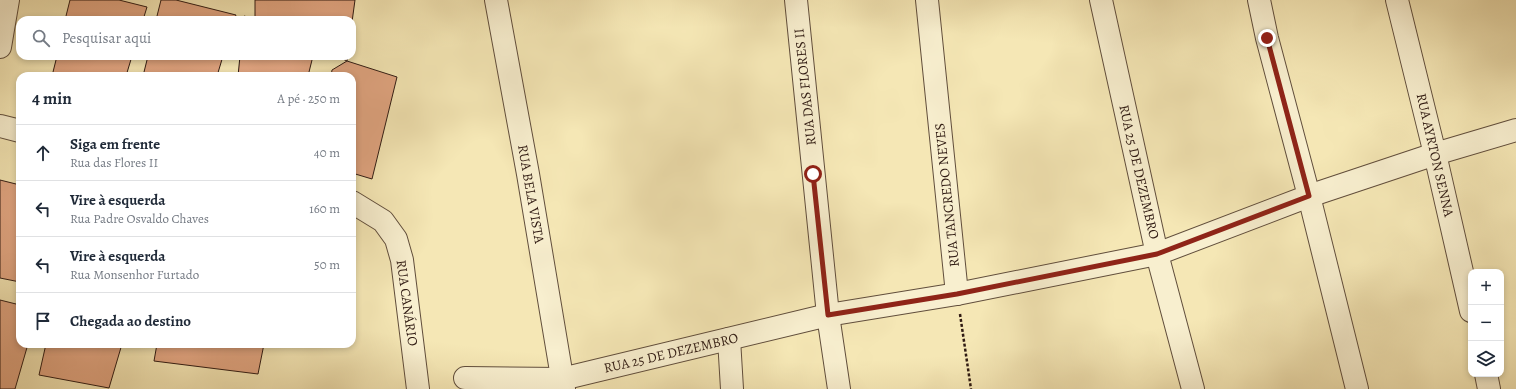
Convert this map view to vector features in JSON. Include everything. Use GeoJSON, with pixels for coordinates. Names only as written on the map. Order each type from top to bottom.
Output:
{"type":"FeatureCollection","features":[{"type":"Feature","properties":{"kind":"street"},"geometry":{"type":"LineString","coordinates":[[0,47],[8,0]]}},
{"type":"Feature","properties":{"kind":"street","name":"RUA BELA VISTA"},"geometry":{"type":"LineString","coordinates":[[496,0],[528,174],[563,384]]}},
{"type":"Feature","properties":{"kind":"street","name":"RUA DAS FLORES II"},"geometry":{"type":"LineString","coordinates":[[796,0],[828,315],[839,389]]}},
{"type":"Feature","properties":{"kind":"street","name":"RUA TANCREDO NEVES"},"geometry":{"type":"LineString","coordinates":[[927,0],[957,294]]}},
{"type":"Feature","properties":{"kind":"street","name":"RUA 25 DE DEZEMBRO"},"geometry":{"type":"LineString","coordinates":[[1101,0],[1157,254],[1193,389]]}},
{"type":"Feature","properties":{"kind":"street"},"geometry":{"type":"LineString","coordinates":[[1259,0],[1267,38],[1309,196],[1357,389]]}},
{"type":"Feature","properties":{"kind":"street","name":"RUA AYRTON SENNA"},"geometry":{"type":"LineString","coordinates":[[1397,0],[1435,154],[1470,305]]}},
{"type":"Feature","properties":{"kind":"street"},"geometry":{"type":"LineString","coordinates":[[0,126],[16,130]]}},
{"type":"Feature","properties":{"kind":"street","name":"RUA 25 DE DEZEMBRO"},"geometry":{"type":"LineString","coordinates":[[465,378],[563,384],[729,339],[828,315],[957,294],[1157,254],[1309,196],[1435,154],[1516,130]]}},
{"type":"Feature","properties":{"kind":"street","name":"RUA CANÁRIO"},"geometry":{"type":"LineString","coordinates":[[356,204],[383,221],[396,239],[402,260],[418,389]]}},
{"type":"Feature","properties":{"kind":"street"},"geometry":{"type":"LineString","coordinates":[[729,339],[732,389]]}},
{"type":"Feature","properties":{"kind":"street"},"geometry":{"type":"LineString","coordinates":[[1487,377],[1489,389]]}},
{"type":"Feature","properties":{"kind":"path"},"geometry":{"type":"LineString","coordinates":[[957,294],[970,389]]}},
{"type":"Feature","properties":{"kind":"building"},"geometry":{"type":"Polygon","coordinates":[[[70,0],[119,0],[147,7],[144,16],[66,16],[70,0]]]}},
{"type":"Feature","properties":{"kind":"building"},"geometry":{"type":"Polygon","coordinates":[[[161,0],[176,0],[236,15],[236,16],[157,16],[161,0]]]}},
{"type":"Feature","properties":{"kind":"building"},"geometry":{"type":"Polygon","coordinates":[[[255,0],[355,0],[353,16],[255,16],[255,0]]]}},
{"type":"Feature","properties":{"kind":"building"},"geometry":{"type":"Polygon","coordinates":[[[56,60],[131,60],[127,72],[53,72],[56,60]]]}},
{"type":"Feature","properties":{"kind":"building"},"geometry":{"type":"Polygon","coordinates":[[[147,60],[222,60],[218,72],[144,72],[147,60]]]}},
{"type":"Feature","properties":{"kind":"building"},"geometry":{"type":"Polygon","coordinates":[[[240,60],[312,60],[309,72],[238,72],[240,60]]]}},
{"type":"Feature","properties":{"kind":"building"},"geometry":{"type":"Polygon","coordinates":[[[347,61],[397,77],[372,179],[356,174],[356,72],[332,72],[332,70],[347,61]]]}},
{"type":"Feature","properties":{"kind":"building"},"geometry":{"type":"Polygon","coordinates":[[[0,180],[16,184],[16,281],[0,278],[0,180]]]}},
{"type":"Feature","properties":{"kind":"building"},"geometry":{"type":"Polygon","coordinates":[[[0,300],[16,304],[16,348],[27,348],[15,389],[0,389],[0,300]]]}},
{"type":"Feature","properties":{"kind":"building"},"geometry":{"type":"Polygon","coordinates":[[[45,348],[121,348],[109,388],[39,375],[45,348]]]}},
{"type":"Feature","properties":{"kind":"building"},"geometry":{"type":"Polygon","coordinates":[[[156,348],[263,348],[258,374],[154,361],[156,348]]]}},
{"type":"Feature","properties":{"kind":"route"},"geometry":{"type":"LineString","coordinates":[[813,174],[828,315],[957,294],[1157,254],[1309,196],[1267,38]]}}]}
